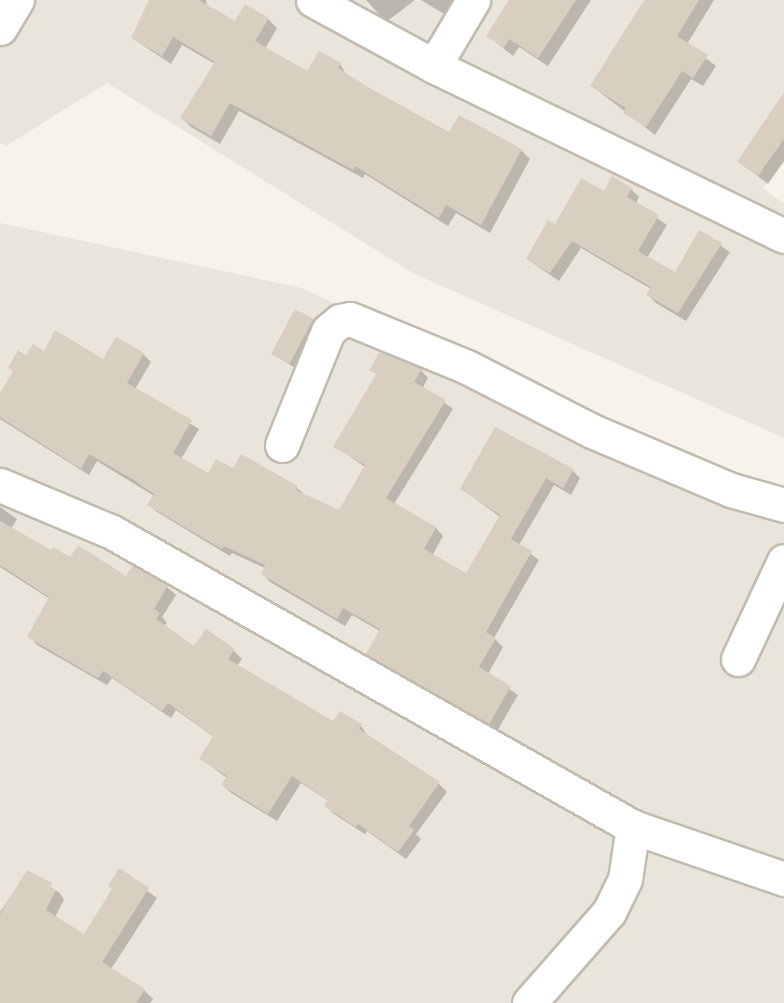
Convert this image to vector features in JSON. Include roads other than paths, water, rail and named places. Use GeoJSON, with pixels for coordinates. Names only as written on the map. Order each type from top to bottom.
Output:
{"type":"FeatureCollection","features":[{"type":"Feature","properties":{"kind":"street"},"geometry":{"type":"LineString","coordinates":[[0,28],[17,0]]}},
{"type":"Feature","properties":{"kind":"street"},"geometry":{"type":"LineString","coordinates":[[313,0],[434,66],[784,236]]}},
{"type":"Feature","properties":{"kind":"street"},"geometry":{"type":"LineString","coordinates":[[434,66],[473,0]]}},
{"type":"Feature","properties":{"kind":"street"},"geometry":{"type":"LineString","coordinates":[[282,445],[328,331],[340,321],[350,319],[467,367],[592,431],[731,490],[784,505]]}},
{"type":"Feature","properties":{"kind":"street"},"geometry":{"type":"LineString","coordinates":[[0,485],[112,532],[633,827],[784,879]]}},
{"type":"Feature","properties":{"kind":"street"},"geometry":{"type":"LineString","coordinates":[[738,659],[784,561]]}},
{"type":"Feature","properties":{"kind":"street"},"geometry":{"type":"LineString","coordinates":[[528,1003],[609,912],[625,879],[633,827]]}}]}
